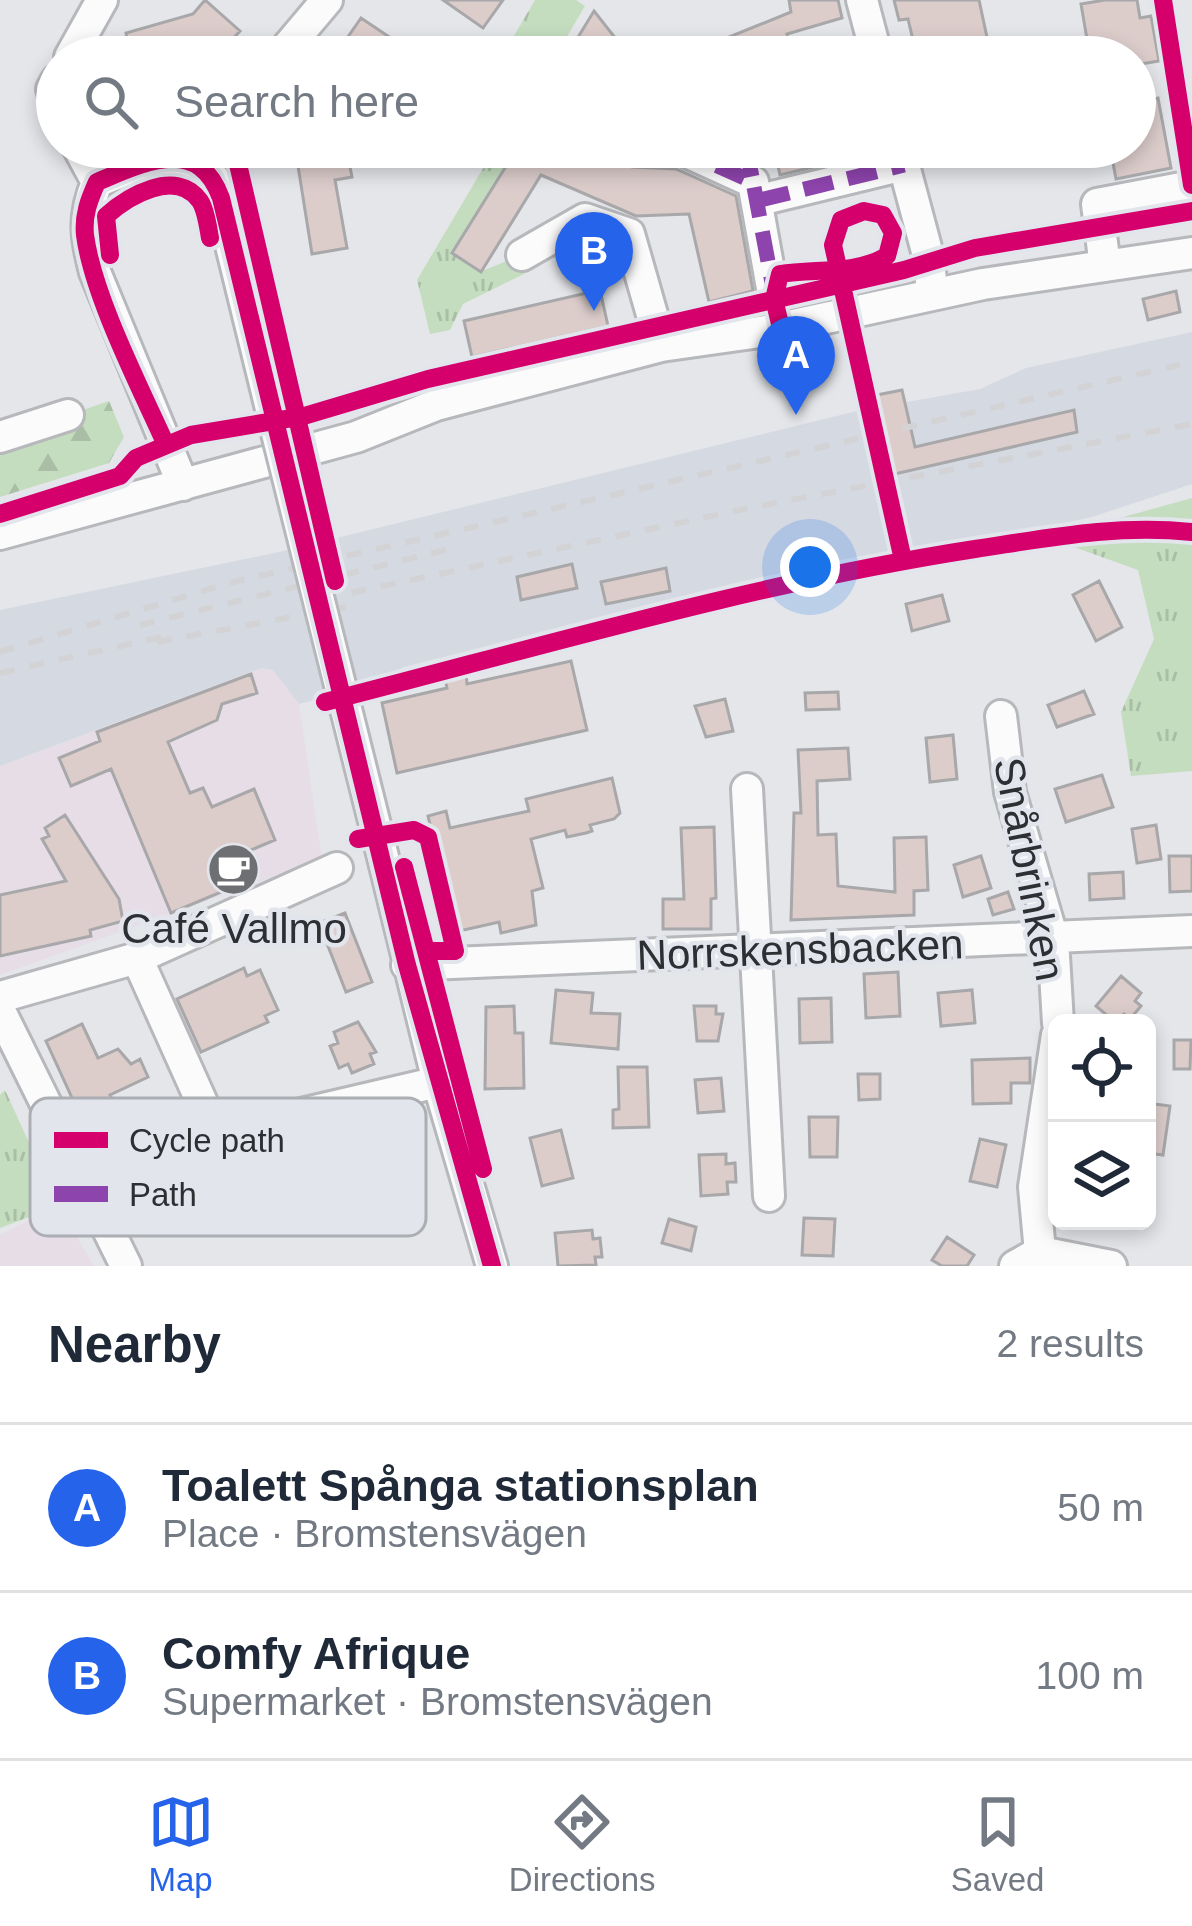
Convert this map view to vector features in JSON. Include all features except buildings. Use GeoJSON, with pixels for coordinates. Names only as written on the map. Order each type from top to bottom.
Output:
{"type":"FeatureCollection","features":[{"type":"Feature","properties":{"kind":"street"},"geometry":{"type":"LineString","coordinates":[[82,36],[102,0]]}},
{"type":"Feature","properties":{"kind":"street"},"geometry":{"type":"LineString","coordinates":[[297,36],[327,0]]}},
{"type":"Feature","properties":{"kind":"street"},"geometry":{"type":"LineString","coordinates":[[862,0],[871,36]]}},
{"type":"Feature","properties":{"kind":"street"},"geometry":{"type":"LineString","coordinates":[[89,168],[97,182]]}},
{"type":"Feature","properties":{"kind":"street"},"geometry":{"type":"LineString","coordinates":[[139,168],[97,182],[85,210],[95,272],[183,485]]}},
{"type":"Feature","properties":{"kind":"street"},"geometry":{"type":"LineString","coordinates":[[211,168],[407,965],[492,1266]]}},
{"type":"Feature","properties":{"kind":"street"},"geometry":{"type":"LineString","coordinates":[[715,168],[757,191],[852,168]]}},
{"type":"Feature","properties":{"kind":"street"},"geometry":{"type":"LineString","coordinates":[[751,168],[774,299]]}},
{"type":"Feature","properties":{"kind":"street"},"geometry":{"type":"LineString","coordinates":[[904,168],[929,259],[932,294]]}},
{"type":"Feature","properties":{"kind":"street"},"geometry":{"type":"LineString","coordinates":[[1105,266],[1096,205],[1192,186]]}},
{"type":"Feature","properties":{"kind":"street"},"geometry":{"type":"LineString","coordinates":[[522,255],[585,219],[629,234],[661,346]]}},
{"type":"Feature","properties":{"kind":"street"},"geometry":{"type":"LineString","coordinates":[[0,534],[356,437],[436,405],[661,346],[766,331],[932,294],[1192,253]]}},
{"type":"Feature","properties":{"kind":"street"},"geometry":{"type":"LineString","coordinates":[[0,437],[68,415]]}},
{"type":"Feature","properties":{"kind":"street","name":"Snårbrinken"},"geometry":{"type":"LineString","coordinates":[[1001,716],[1010,792],[1053,939],[1057,1014]]}},
{"type":"Feature","properties":{"kind":"street"},"geometry":{"type":"LineString","coordinates":[[747,788],[769,1196]]}},
{"type":"Feature","properties":{"kind":"street"},"geometry":{"type":"LineString","coordinates":[[0,997],[137,958],[337,868]]}},
{"type":"Feature","properties":{"kind":"street","name":"Norrskensbacken"},"geometry":{"type":"LineString","coordinates":[[407,965],[1192,931]]}},
{"type":"Feature","properties":{"kind":"street"},"geometry":{"type":"LineString","coordinates":[[137,958],[200,1098]]}},
{"type":"Feature","properties":{"kind":"street"},"geometry":{"type":"LineString","coordinates":[[0,1011],[11,1068],[30,1099]]}},
{"type":"Feature","properties":{"kind":"street"},"geometry":{"type":"LineString","coordinates":[[370,1098],[438,1082]]}},
{"type":"Feature","properties":{"kind":"street","name":"Snårbrinken"},"geometry":{"type":"LineString","coordinates":[[1028,1259],[1048,1094]]}},
{"type":"Feature","properties":{"kind":"street"},"geometry":{"type":"LineString","coordinates":[[110,1236],[126,1266]]}},
{"type":"Feature","properties":{"kind":"street"},"geometry":{"type":"LineString","coordinates":[[1028,1259],[1112,1266]]}},
{"type":"Feature","properties":{"kind":"shaded area"},"geometry":{"type":"Polygon","coordinates":[[[1192,332],[1192,484],[1092,517],[942,549],[854,560],[700,602],[587,621],[404,667],[372,685],[299,704],[273,670],[261,668],[0,766],[0,610],[279,552],[857,411],[980,389],[1026,368],[1192,332]]]}},
{"type":"Feature","properties":{"kind":"shaded area"},"geometry":{"type":"Polygon","coordinates":[[[261,668],[273,670],[299,704],[322,859],[0,975],[0,766],[261,668]]]}},
{"type":"Feature","properties":{"kind":"shaded area"},"geometry":{"type":"Polygon","coordinates":[[[30,1220],[30,1236],[76,1236],[94,1266],[0,1266],[0,1235],[30,1220]]]}},
{"type":"Feature","properties":{"kind":"green space"},"geometry":{"type":"Polygon","coordinates":[[[535,0],[576,0],[585,6],[567,36],[514,36],[535,0]]]}},
{"type":"Feature","properties":{"kind":"green space"},"geometry":{"type":"Polygon","coordinates":[[[505,168],[452,253],[482,271],[522,255],[530,271],[463,304],[450,330],[430,334],[417,280],[482,170],[505,168]]]}},
{"type":"Feature","properties":{"kind":"green space"},"geometry":{"type":"Polygon","coordinates":[[[109,401],[124,437],[109,463],[0,497],[0,439],[109,401]]]}},
{"type":"Feature","properties":{"kind":"green space"},"geometry":{"type":"Polygon","coordinates":[[[1192,498],[1192,771],[1131,776],[1121,712],[1154,639],[1138,570],[1074,547],[1109,521],[1192,498]]]}},
{"type":"Feature","properties":{"kind":"green space"},"geometry":{"type":"Polygon","coordinates":[[[5,1090],[30,1145],[30,1217],[0,1228],[0,1095],[5,1090]]]}},
{"type":"Feature","properties":{"kind":"railway"},"geometry":{"type":"LineString","coordinates":[[0,652],[233,582],[1192,362]]}},
{"type":"Feature","properties":{"kind":"railway"},"geometry":{"type":"LineString","coordinates":[[322,599],[754,507],[1192,424]]}},
{"type":"Feature","properties":{"kind":"railway"},"geometry":{"type":"LineString","coordinates":[[140,625],[449,549]]}},
{"type":"Feature","properties":{"kind":"railway"},"geometry":{"type":"LineString","coordinates":[[157,642],[346,607]]}},
{"type":"Feature","properties":{"kind":"railway"},"geometry":{"type":"LineString","coordinates":[[0,673],[170,635]]}},
{"type":"Feature","properties":{"kind":"marked path"},"geometry":{"type":"LineString","coordinates":[[722,168],[753,182],[773,288]]}},
{"type":"Feature","properties":{"kind":"marked path"},"geometry":{"type":"LineString","coordinates":[[750,168],[753,182]]}},
{"type":"Feature","properties":{"kind":"marked path"},"geometry":{"type":"LineString","coordinates":[[760,200],[892,168]]}},
{"type":"Feature","properties":{"kind":"cycle path"},"geometry":{"type":"LineString","coordinates":[[1163,0],[1192,185]]}},
{"type":"Feature","properties":{"kind":"cycle path"},"geometry":{"type":"LineString","coordinates":[[131,168],[97,182],[85,228],[107,313],[166,445]]}},
{"type":"Feature","properties":{"kind":"cycle path"},"geometry":{"type":"LineString","coordinates":[[201,168],[221,198],[407,965],[492,1266]]}},
{"type":"Feature","properties":{"kind":"cycle path"},"geometry":{"type":"LineString","coordinates":[[239,168],[335,581]]}},
{"type":"Feature","properties":{"kind":"cycle path"},"geometry":{"type":"LineString","coordinates":[[110,255],[106,216],[139,194],[165,186],[190,191],[200,201],[210,238]]}},
{"type":"Feature","properties":{"kind":"cycle path"},"geometry":{"type":"LineString","coordinates":[[781,328],[774,299],[780,274],[793,272],[834,270],[848,268],[887,256],[893,233],[883,215],[864,211],[841,220],[833,245],[903,560]]}},
{"type":"Feature","properties":{"kind":"cycle path"},"geometry":{"type":"LineString","coordinates":[[0,514],[120,476],[136,458],[191,435],[304,416],[428,379],[904,270],[975,248],[1192,211]]}},
{"type":"Feature","properties":{"kind":"cycle path"},"geometry":{"type":"LineString","coordinates":[[325,702],[648,618],[893,563],[1083,533],[1192,532]]}},
{"type":"Feature","properties":{"kind":"cycle path"},"geometry":{"type":"LineString","coordinates":[[358,839],[414,830],[428,837],[455,951],[429,951]]}},
{"type":"Feature","properties":{"kind":"cycle path"},"geometry":{"type":"LineString","coordinates":[[404,867],[483,1169]]}},
{"type":"Feature","properties":{"kind":"place","name":"Comfy Afrique"},"geometry":{"type":"Point","coordinates":[594,311]}},
{"type":"Feature","properties":{"kind":"place","name":"Toalett Spånga stationsplan"},"geometry":{"type":"Point","coordinates":[796,415]}},
{"type":"Feature","properties":{"kind":"place","name":"Café Vallmo"},"geometry":{"type":"Point","coordinates":[234,869]}}]}
